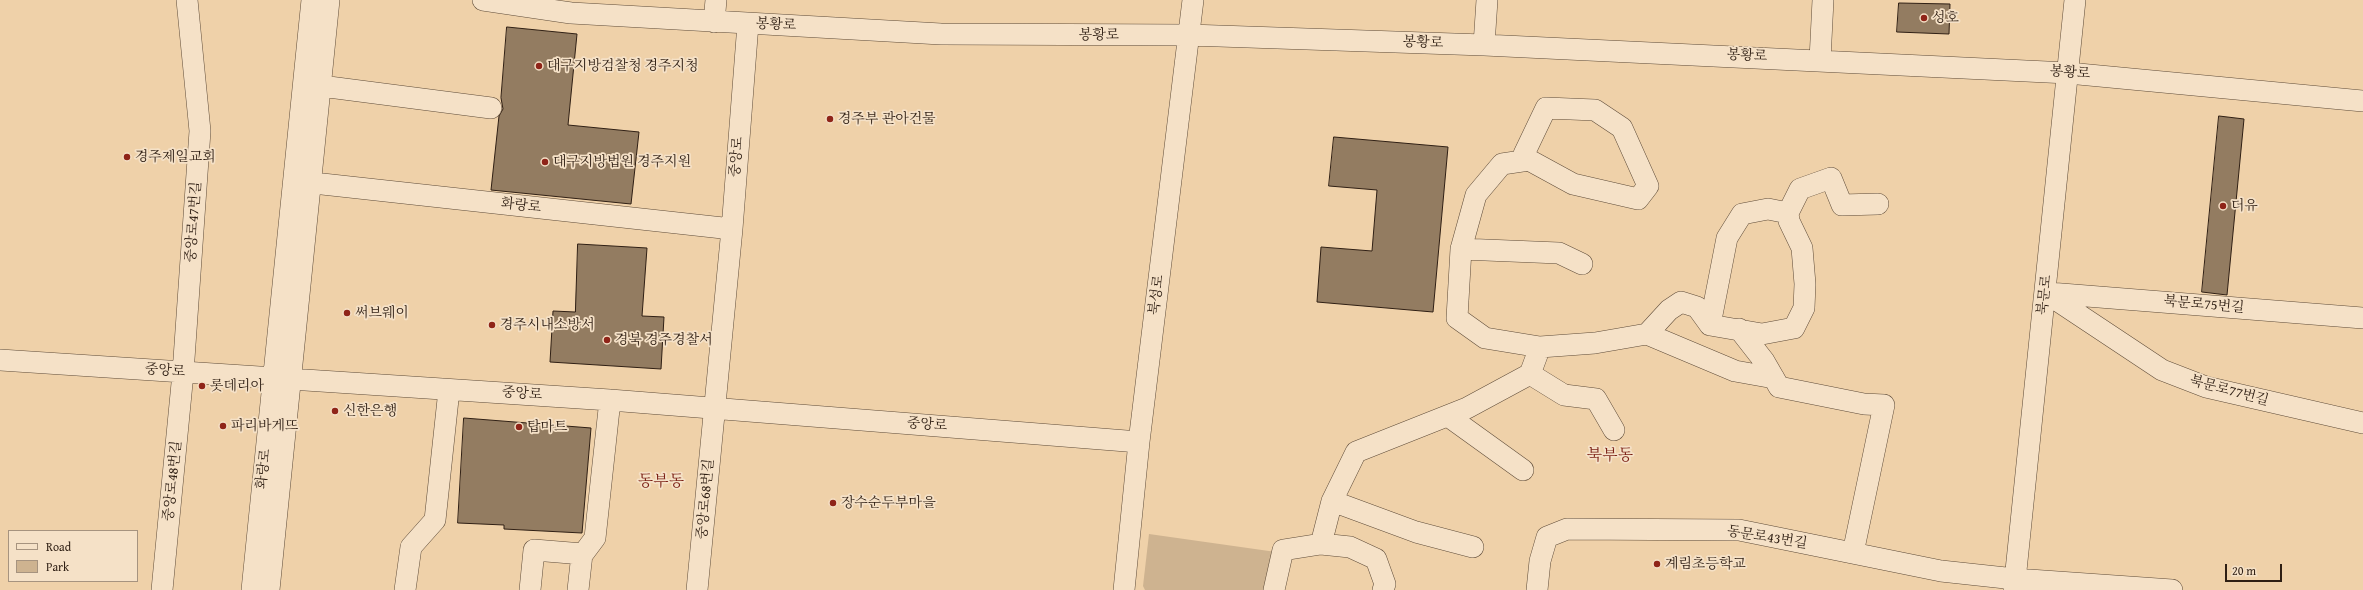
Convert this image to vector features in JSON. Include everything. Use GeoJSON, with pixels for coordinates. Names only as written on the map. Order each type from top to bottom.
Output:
{"type":"FeatureCollection","features":[{"type":"Feature","properties":{"kind":"street","name":"중앙로47번길"},"geometry":{"type":"LineString","coordinates":[[184,373],[200,131],[187,0]]}},
{"type":"Feature","properties":{"kind":"street","name":"화랑로"},"geometry":{"type":"LineString","coordinates":[[252,590],[281,378],[301,182],[312,0]]}},
{"type":"Feature","properties":{"kind":"street","name":"화랑로"},"geometry":{"type":"LineString","coordinates":[[301,182],[321,86],[329,0]]}},
{"type":"Feature","properties":{"kind":"street","name":"봉황로"},"geometry":{"type":"LineString","coordinates":[[483,0],[547,4],[714,22],[942,34],[1189,35],[1484,45],[2068,72],[2363,102]]}},
{"type":"Feature","properties":{"kind":"street"},"geometry":{"type":"LineString","coordinates":[[714,22],[716,0]]}},
{"type":"Feature","properties":{"kind":"street","name":"북성로"},"geometry":{"type":"LineString","coordinates":[[1124,590],[1139,442],[1193,0]]}},
{"type":"Feature","properties":{"kind":"street"},"geometry":{"type":"LineString","coordinates":[[1484,45],[1487,0]]}},
{"type":"Feature","properties":{"kind":"street"},"geometry":{"type":"LineString","coordinates":[[1820,60],[1823,0]]}},
{"type":"Feature","properties":{"kind":"street","name":"북문로"},"geometry":{"type":"LineString","coordinates":[[2015,585],[2075,0]]}},
{"type":"Feature","properties":{"kind":"street","name":"중앙로"},"geometry":{"type":"LineString","coordinates":[[714,408],[732,229],[748,24]]}},
{"type":"Feature","properties":{"kind":"street"},"geometry":{"type":"LineString","coordinates":[[321,86],[491,108]]}},
{"type":"Feature","properties":{"kind":"street"},"geometry":{"type":"LineString","coordinates":[[1529,160],[1524,154],[1546,108],[1595,110],[1622,128],[1648,186],[1638,199],[1573,184],[1529,160],[1502,164],[1476,195],[1461,249],[1457,318],[1485,338],[1540,348],[1595,343],[1647,334],[1736,371],[1774,378]]}},
{"type":"Feature","properties":{"kind":"street"},"geometry":{"type":"LineString","coordinates":[[1647,334],[1669,310],[1681,302],[1697,307],[1710,325],[1739,328],[1762,334],[1794,328],[1804,308],[1805,284],[1802,248],[1789,221],[1788,213],[1800,189],[1831,178],[1842,205],[1878,204]]}},
{"type":"Feature","properties":{"kind":"street","name":"화랑로"},"geometry":{"type":"LineString","coordinates":[[301,182],[732,229]]}},
{"type":"Feature","properties":{"kind":"street"},"geometry":{"type":"LineString","coordinates":[[1710,325],[1727,238],[1742,214],[1768,209],[1788,213]]}},
{"type":"Feature","properties":{"kind":"street"},"geometry":{"type":"LineString","coordinates":[[1461,249],[1559,253],[1582,264]]}},
{"type":"Feature","properties":{"kind":"street","name":"북문로75번길"},"geometry":{"type":"LineString","coordinates":[[2046,293],[2363,318]]}},
{"type":"Feature","properties":{"kind":"street","name":"북문로77번길"},"geometry":{"type":"LineString","coordinates":[[2046,293],[2162,370],[2206,387],[2363,424]]}},
{"type":"Feature","properties":{"kind":"street"},"geometry":{"type":"LineString","coordinates":[[1739,328],[1764,361],[1779,386],[1864,404],[1884,405],[1853,553]]}},
{"type":"Feature","properties":{"kind":"street"},"geometry":{"type":"LineString","coordinates":[[1321,544],[1332,501],[1356,452],[1467,408],[1530,374],[1540,348]]}},
{"type":"Feature","properties":{"kind":"street","name":"중앙로"},"geometry":{"type":"LineString","coordinates":[[0,360],[610,400],[1139,442]]}},
{"type":"Feature","properties":{"kind":"street","name":"중앙로48번길"},"geometry":{"type":"LineString","coordinates":[[162,590],[184,373]]}},
{"type":"Feature","properties":{"kind":"street"},"geometry":{"type":"LineString","coordinates":[[1530,374],[1564,395],[1596,399],[1614,430]]}},
{"type":"Feature","properties":{"kind":"street","name":"화랑로"},"geometry":{"type":"LineString","coordinates":[[269,590],[281,378]]}},
{"type":"Feature","properties":{"kind":"street"},"geometry":{"type":"LineString","coordinates":[[405,590],[411,547],[435,520],[449,390]]}},
{"type":"Feature","properties":{"kind":"street"},"geometry":{"type":"LineString","coordinates":[[578,590],[582,554],[595,538],[610,400]]}},
{"type":"Feature","properties":{"kind":"street","name":"중앙로68번길"},"geometry":{"type":"LineString","coordinates":[[697,590],[714,408]]}},
{"type":"Feature","properties":{"kind":"street"},"geometry":{"type":"LineString","coordinates":[[1448,416],[1523,470]]}},
{"type":"Feature","properties":{"kind":"street"},"geometry":{"type":"LineString","coordinates":[[1332,501],[1416,532],[1473,547]]}},
{"type":"Feature","properties":{"kind":"street","name":"동문로43번길"},"geometry":{"type":"LineString","coordinates":[[1537,590],[1540,561],[1546,537],[1567,530],[1739,530],[2015,585],[2172,590]]}},
{"type":"Feature","properties":{"kind":"street"},"geometry":{"type":"LineString","coordinates":[[1274,590],[1283,550],[1321,544],[1350,548],[1376,559],[1384,584],[1383,590]]}},
{"type":"Feature","properties":{"kind":"street"},"geometry":{"type":"LineString","coordinates":[[530,590],[534,550],[582,554]]}},
{"type":"Feature","properties":{"kind":"green space"},"geometry":{"type":"Polygon","coordinates":[[[1149,534],[1276,552],[1267,590],[1145,590],[1143,586],[1149,534]]]}},
{"type":"Feature","properties":{"kind":"building","name":"성호"},"geometry":{"type":"Polygon","coordinates":[[[1899,3],[1950,4],[1949,34],[1897,32],[1899,3]]]}},
{"type":"Feature","properties":{"kind":"building"},"geometry":{"type":"Polygon","coordinates":[[[507,27],[577,34],[568,125],[639,132],[631,204],[491,190],[499,116],[503,109],[501,98],[507,27]]]}},
{"type":"Feature","properties":{"kind":"building","name":"더유"},"geometry":{"type":"Polygon","coordinates":[[[2219,116],[2244,119],[2227,295],[2202,292],[2219,116]]]}},
{"type":"Feature","properties":{"kind":"building"},"geometry":{"type":"Polygon","coordinates":[[[1334,137],[1448,147],[1433,312],[1317,302],[1321,247],[1372,251],[1377,190],[1329,186],[1334,137]]]}},
{"type":"Feature","properties":{"kind":"building"},"geometry":{"type":"Polygon","coordinates":[[[578,244],[647,248],[642,316],[664,317],[661,369],[550,362],[553,311],[575,312],[578,244]]]}},
{"type":"Feature","properties":{"kind":"building","name":"탑마트"},"geometry":{"type":"Polygon","coordinates":[[[464,418],[591,428],[582,533],[504,529],[504,525],[458,523],[464,418]]]}},
{"type":"Feature","properties":{"kind":"place","name":"성호"},"geometry":{"type":"Point","coordinates":[1924,18]}},
{"type":"Feature","properties":{"kind":"place","name":"대구지방검찰청 경주지청"},"geometry":{"type":"Point","coordinates":[539,66]}},
{"type":"Feature","properties":{"kind":"place","name":"경주부 관아건물"},"geometry":{"type":"Point","coordinates":[830,119]}},
{"type":"Feature","properties":{"kind":"place","name":"경주제일교회"},"geometry":{"type":"Point","coordinates":[127,157]}},
{"type":"Feature","properties":{"kind":"place","name":"대구지방법원 경주지원"},"geometry":{"type":"Point","coordinates":[545,162]}},
{"type":"Feature","properties":{"kind":"place","name":"더유"},"geometry":{"type":"Point","coordinates":[2223,206]}},
{"type":"Feature","properties":{"kind":"place","name":"써브웨이"},"geometry":{"type":"Point","coordinates":[347,313]}},
{"type":"Feature","properties":{"kind":"place","name":"경주시내소방서"},"geometry":{"type":"Point","coordinates":[492,325]}},
{"type":"Feature","properties":{"kind":"place","name":"경북 경주경찰서"},"geometry":{"type":"Point","coordinates":[607,340]}},
{"type":"Feature","properties":{"kind":"place","name":"롯데리아"},"geometry":{"type":"Point","coordinates":[202,386]}},
{"type":"Feature","properties":{"kind":"place","name":"신한은행"},"geometry":{"type":"Point","coordinates":[335,411]}},
{"type":"Feature","properties":{"kind":"place","name":"파리바게뜨"},"geometry":{"type":"Point","coordinates":[223,426]}},
{"type":"Feature","properties":{"kind":"place","name":"탑마트"},"geometry":{"type":"Point","coordinates":[519,427]}},
{"type":"Feature","properties":{"kind":"place","name":"장수순두부마을"},"geometry":{"type":"Point","coordinates":[833,503]}},
{"type":"Feature","properties":{"kind":"place","name":"계림초등학교"},"geometry":{"type":"Point","coordinates":[1657,564]}},
{"type":"Feature","properties":{"kind":"district","name":"북부동"},"geometry":{"type":"Point","coordinates":[1610,456]}},
{"type":"Feature","properties":{"kind":"district","name":"동부동"},"geometry":{"type":"Point","coordinates":[661,482]}}]}
